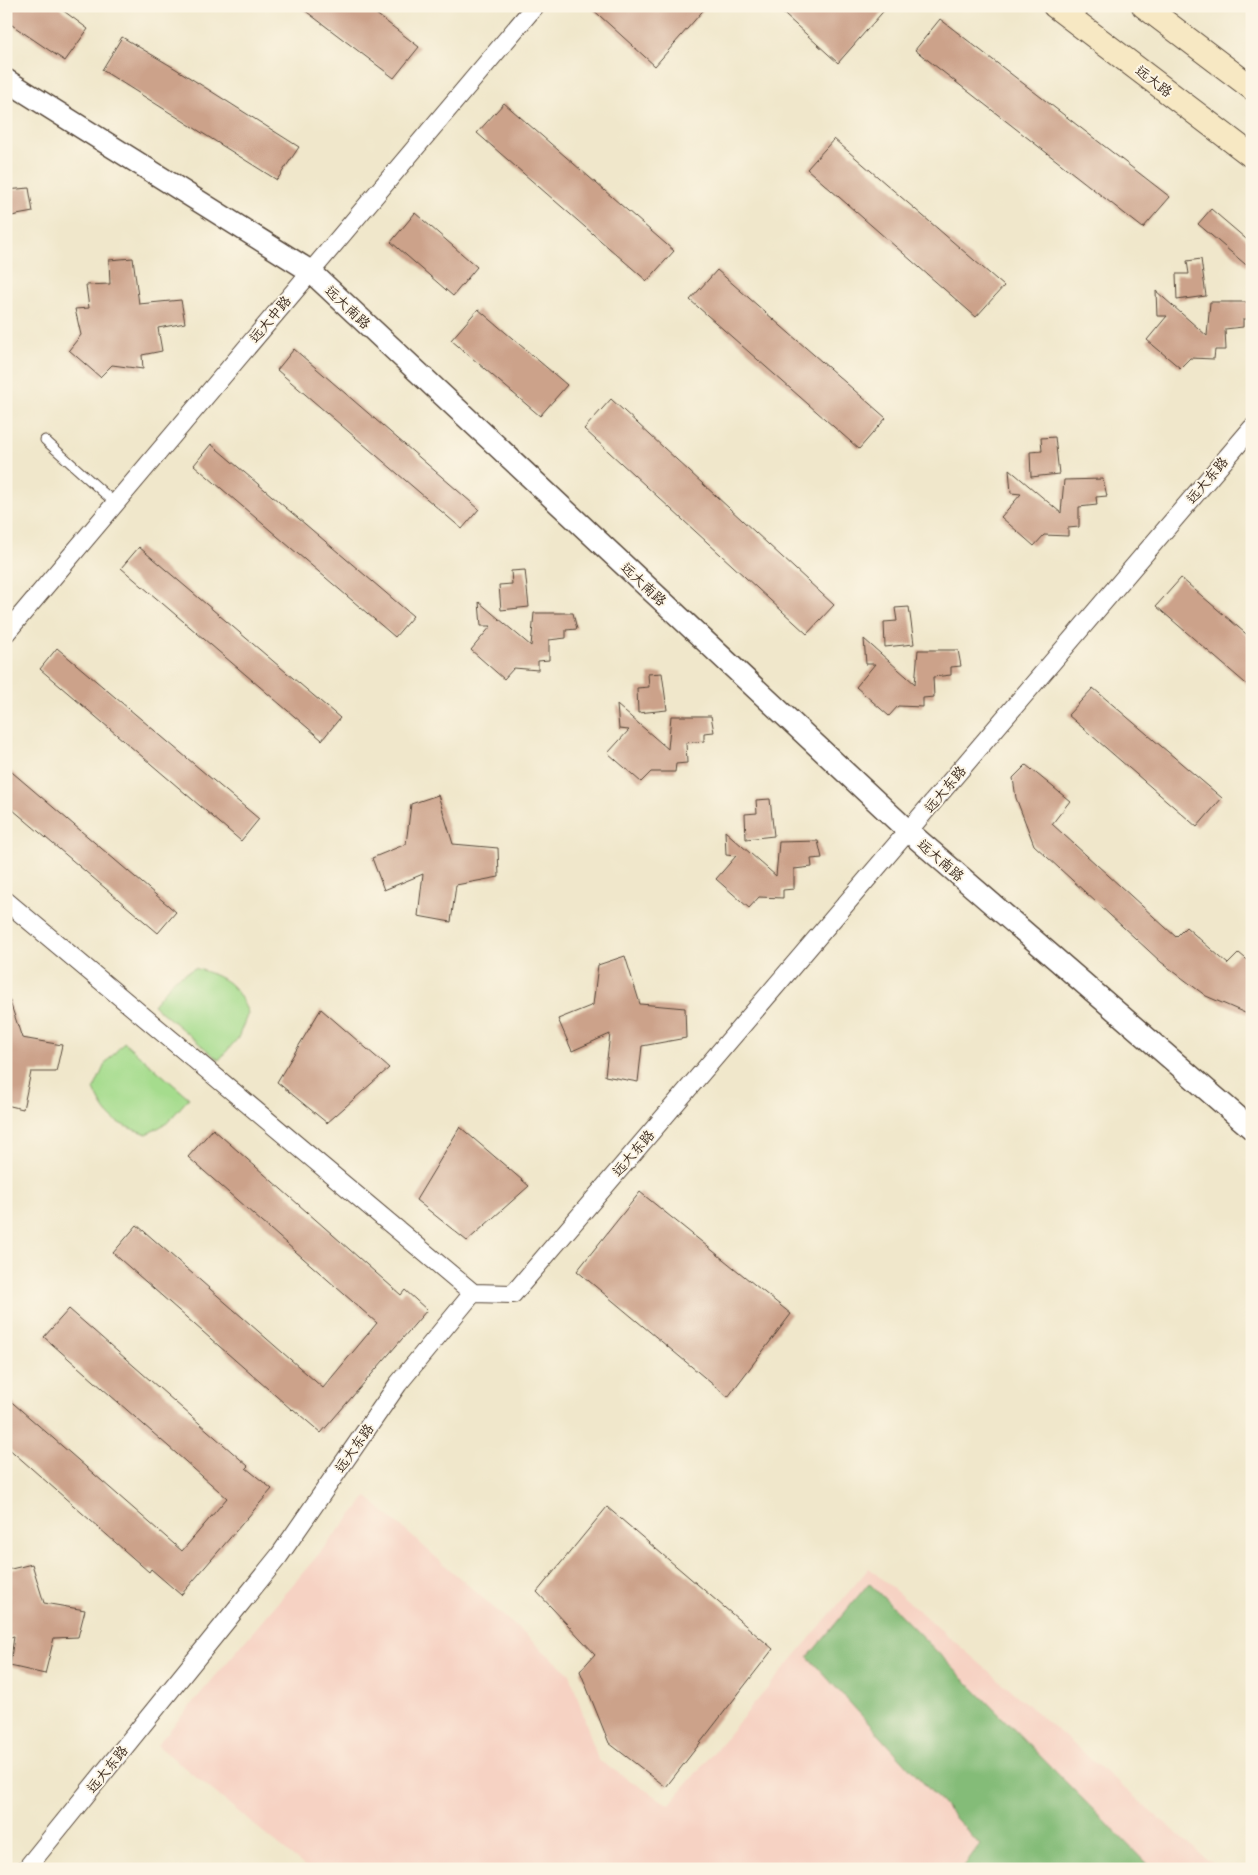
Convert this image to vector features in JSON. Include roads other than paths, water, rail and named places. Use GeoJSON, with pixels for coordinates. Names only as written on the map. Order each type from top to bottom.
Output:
{"type":"FeatureCollection","features":[{"type":"Feature","properties":{"kind":"main road","name":"远大路"},"geometry":{"type":"LineString","coordinates":[[1056,6],[1252,156]]}},
{"type":"Feature","properties":{"kind":"main road"},"geometry":{"type":"LineString","coordinates":[[1144,6],[1252,88]]}},
{"type":"Feature","properties":{"kind":"street","name":"远大中路"},"geometry":{"type":"LineString","coordinates":[[6,633],[535,6]]}},
{"type":"Feature","properties":{"kind":"street","name":"远大南路"},"geometry":{"type":"LineString","coordinates":[[6,80],[310,271],[908,832],[1252,1129]]}},
{"type":"Feature","properties":{"kind":"street","name":"远大东路"},"geometry":{"type":"LineString","coordinates":[[26,1869],[279,1556],[398,1384],[473,1293],[513,1294],[1252,428]]}},
{"type":"Feature","properties":{"kind":"street"},"geometry":{"type":"LineString","coordinates":[[6,900],[473,1293]]}},
{"type":"Feature","properties":{"kind":"lane"},"geometry":{"type":"LineString","coordinates":[[45,440],[115,503]]}}]}
